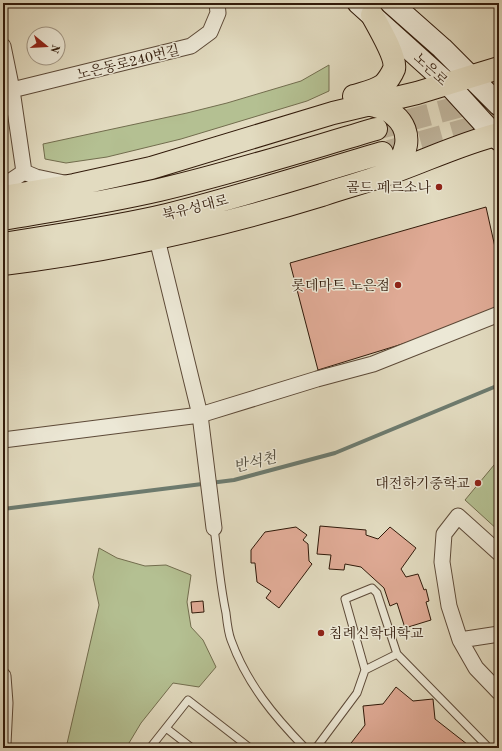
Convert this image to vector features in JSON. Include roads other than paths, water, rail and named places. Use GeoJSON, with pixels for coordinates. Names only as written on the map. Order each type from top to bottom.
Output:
{"type":"FeatureCollection","features":[{"type":"Feature","properties":{"kind":"main road"},"geometry":{"type":"LineString","coordinates":[[333,113],[349,97],[383,85],[394,69],[394,62],[390,52],[365,9]]}},
{"type":"Feature","properties":{"kind":"main road"},"geometry":{"type":"LineString","coordinates":[[3,197],[74,185],[151,168],[333,113],[448,84],[499,68]]}},
{"type":"Feature","properties":{"kind":"main road"},"geometry":{"type":"LineString","coordinates":[[368,104],[383,108],[394,114],[402,125],[406,136],[406,150],[401,160],[393,169],[382,176]]}},
{"type":"Feature","properties":{"kind":"main road","name":"북유성대로"},"geometry":{"type":"LineString","coordinates":[[3,219],[159,190],[376,129]]}},
{"type":"Feature","properties":{"kind":"main road"},"geometry":{"type":"LineString","coordinates":[[3,264],[51,259],[157,239],[265,212],[382,176],[463,145],[498,136]]}},
{"type":"Feature","properties":{"kind":"main road","name":"북유성대로"},"geometry":{"type":"LineString","coordinates":[[3,244],[165,215],[229,199],[382,153]]}},
{"type":"Feature","properties":{"kind":"street","name":"노은동로240번길"},"geometry":{"type":"LineString","coordinates":[[12,90],[191,46],[210,32],[218,13],[217,3]]}},
{"type":"Feature","properties":{"kind":"street","name":"노은로"},"geometry":{"type":"LineString","coordinates":[[391,3],[442,48],[499,105]]}},
{"type":"Feature","properties":{"kind":"street","name":"노은로"},"geometry":{"type":"LineString","coordinates":[[365,9],[448,84],[498,136]]}},
{"type":"Feature","properties":{"kind":"street"},"geometry":{"type":"LineString","coordinates":[[3,46],[12,90],[24,172]]}},
{"type":"Feature","properties":{"kind":"street"},"geometry":{"type":"LineString","coordinates":[[24,172],[74,185]]}},
{"type":"Feature","properties":{"kind":"street"},"geometry":{"type":"LineString","coordinates":[[3,186],[24,172]]}},
{"type":"Feature","properties":{"kind":"street"},"geometry":{"type":"LineString","coordinates":[[157,239],[200,415],[214,528]]}},
{"type":"Feature","properties":{"kind":"street"},"geometry":{"type":"LineString","coordinates":[[3,440],[200,415],[317,379],[373,364],[499,314]]}},
{"type":"Feature","properties":{"kind":"street"},"geometry":{"type":"LineString","coordinates":[[499,553],[458,516],[444,534],[442,562],[449,606],[460,640],[476,668],[499,692]]}},
{"type":"Feature","properties":{"kind":"street"},"geometry":{"type":"LineString","coordinates":[[460,640],[499,634]]}},
{"type":"Feature","properties":{"kind":"street"},"geometry":{"type":"LineString","coordinates":[[3,676],[5,703],[3,744]]}},
{"type":"Feature","properties":{"kind":"lane"},"geometry":{"type":"LineString","coordinates":[[214,528],[230,639],[247,676],[261,697],[280,722],[305,748]]}},
{"type":"Feature","properties":{"kind":"lane"},"geometry":{"type":"LineString","coordinates":[[316,748],[357,693],[365,670],[345,599],[372,588],[377,593],[397,654],[488,748]]}},
{"type":"Feature","properties":{"kind":"lane"},"geometry":{"type":"LineString","coordinates":[[365,670],[397,654]]}},
{"type":"Feature","properties":{"kind":"lane"},"geometry":{"type":"LineString","coordinates":[[150,748],[188,700],[250,748]]}},
{"type":"Feature","properties":{"kind":"lane"},"geometry":{"type":"LineString","coordinates":[[166,728],[192,748]]}},
{"type":"Feature","properties":{"kind":"waterway","name":"반석천"},"geometry":{"type":"LineString","coordinates":[[3,509],[234,480],[335,453],[499,385]]}},
{"type":"Feature","properties":{"kind":"tunnel"},"geometry":{"type":"LineString","coordinates":[[376,129],[499,96]]}},
{"type":"Feature","properties":{"kind":"tunnel"},"geometry":{"type":"LineString","coordinates":[[389,151],[499,120]]}},
{"type":"Feature","properties":{"kind":"place","name":"골드 페르소나"},"geometry":{"type":"Point","coordinates":[439,187]}},
{"type":"Feature","properties":{"kind":"place","name":"롯데마트 노은점"},"geometry":{"type":"Point","coordinates":[398,285]}},
{"type":"Feature","properties":{"kind":"place","name":"대전하기중학교"},"geometry":{"type":"Point","coordinates":[478,483]}},
{"type":"Feature","properties":{"kind":"place","name":"침례신학대학교"},"geometry":{"type":"Point","coordinates":[321,633]}}]}
